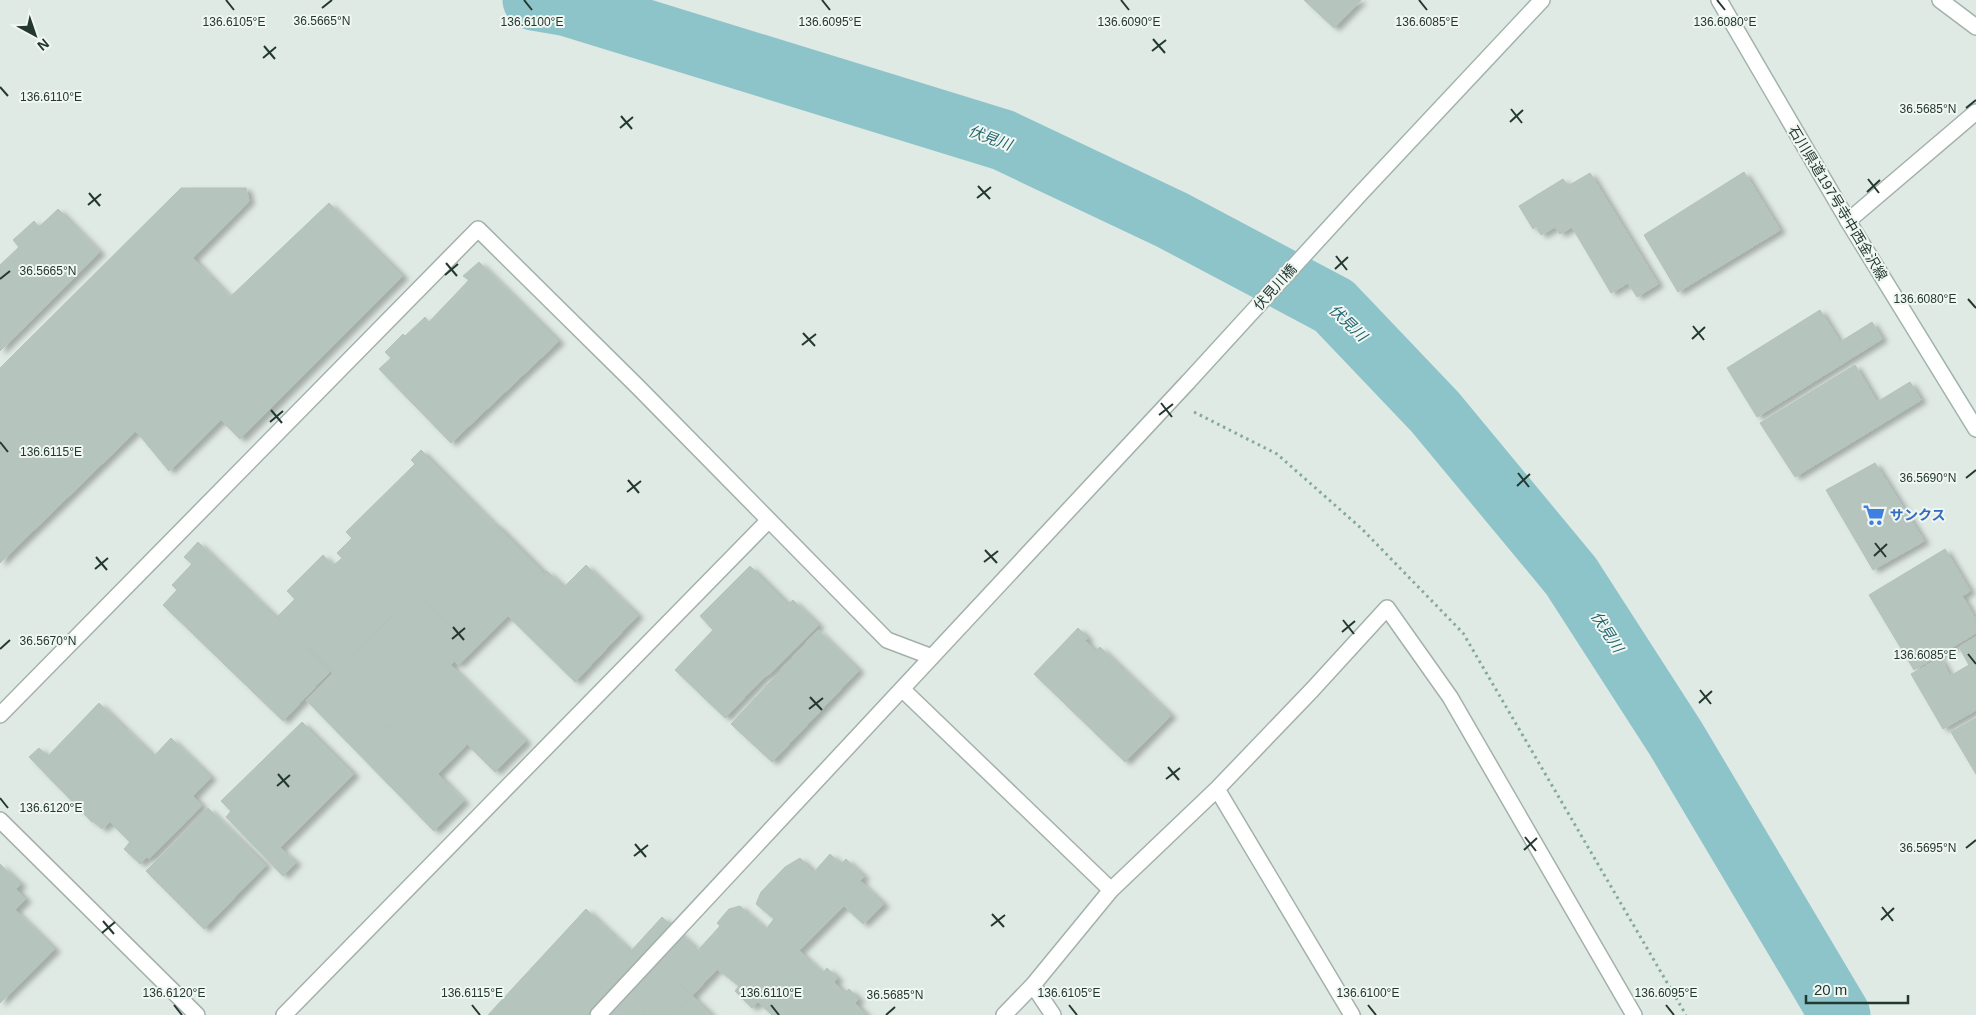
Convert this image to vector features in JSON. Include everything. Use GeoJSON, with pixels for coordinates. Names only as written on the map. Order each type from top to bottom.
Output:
{"type":"FeatureCollection","features":[{"type":"Feature","properties":{"kind":"street","name":"伏見川橋"},"geometry":{"type":"LineString","coordinates":[[598,1015],[1542,0]]}},
{"type":"Feature","properties":{"kind":"street","name":"石川県道197号寺中西金沢線"},"geometry":{"type":"LineString","coordinates":[[1719,0],[1848,221],[1976,429]]}},
{"type":"Feature","properties":{"kind":"street"},"geometry":{"type":"LineString","coordinates":[[1940,0],[1976,28]]}},
{"type":"Feature","properties":{"kind":"street"},"geometry":{"type":"LineString","coordinates":[[1848,221],[1976,112]]}},
{"type":"Feature","properties":{"kind":"street"},"geometry":{"type":"LineString","coordinates":[[0,715],[478,229],[887,640],[932,657]]}},
{"type":"Feature","properties":{"kind":"street"},"geometry":{"type":"LineString","coordinates":[[284,1015],[769,520]]}},
{"type":"Feature","properties":{"kind":"street"},"geometry":{"type":"LineString","coordinates":[[1004,1015],[1033,985],[1111,890],[1217,789],[1387,608],[1450,697],[1634,1015]]}},
{"type":"Feature","properties":{"kind":"street"},"geometry":{"type":"LineString","coordinates":[[902,689],[1111,890]]}},
{"type":"Feature","properties":{"kind":"street"},"geometry":{"type":"LineString","coordinates":[[1217,789],[1352,1015]]}},
{"type":"Feature","properties":{"kind":"street"},"geometry":{"type":"LineString","coordinates":[[0,820],[197,1015]]}},
{"type":"Feature","properties":{"kind":"street"},"geometry":{"type":"LineString","coordinates":[[1033,985],[1053,1015]]}},
{"type":"Feature","properties":{"kind":"building"},"geometry":{"type":"Polygon","coordinates":[[[1304,0],[1361,0],[1334,28],[1304,0]]]}},
{"type":"Feature","properties":{"kind":"building"},"geometry":{"type":"Polygon","coordinates":[[[1744,172],[1780,230],[1678,292],[1644,235],[1744,172]]]}},
{"type":"Feature","properties":{"kind":"building"},"geometry":{"type":"Polygon","coordinates":[[[1590,173],[1658,284],[1637,297],[1628,283],[1611,293],[1572,227],[1560,234],[1555,227],[1541,235],[1536,226],[1533,229],[1519,206],[1563,179],[1568,186],[1590,173]]]}},
{"type":"Feature","properties":{"kind":"building"},"geometry":{"type":"Polygon","coordinates":[[[181,188],[246,188],[249,201],[193,258],[230,297],[329,203],[403,276],[240,439],[221,420],[169,471],[136,431],[0,563],[0,368],[181,188]]]}},
{"type":"Feature","properties":{"kind":"building"},"geometry":{"type":"Polygon","coordinates":[[[58,209],[100,252],[0,351],[0,265],[19,247],[13,240],[34,221],[39,227],[58,209]]]}},
{"type":"Feature","properties":{"kind":"building"},"geometry":{"type":"Polygon","coordinates":[[[479,262],[559,341],[451,443],[379,369],[391,358],[385,352],[403,334],[405,336],[425,317],[429,322],[469,280],[463,276],[479,262]]]}},
{"type":"Feature","properties":{"kind":"building"},"geometry":{"type":"Polygon","coordinates":[[[1820,310],[1840,342],[1872,322],[1882,339],[1757,417],[1727,368],[1820,310]]]}},
{"type":"Feature","properties":{"kind":"building"},"geometry":{"type":"Polygon","coordinates":[[[1855,365],[1877,402],[1910,382],[1921,400],[1795,477],[1760,423],[1855,365]]]}},
{"type":"Feature","properties":{"kind":"building"},"geometry":{"type":"Polygon","coordinates":[[[421,450],[547,577],[458,665],[455,661],[387,729],[277,617],[295,599],[287,591],[323,555],[333,566],[342,558],[337,553],[352,538],[346,532],[415,464],[411,460],[421,450]]]}},
{"type":"Feature","properties":{"kind":"building","name":"サンクス"},"geometry":{"type":"Polygon","coordinates":[[[1875,463],[1924,541],[1873,570],[1826,490],[1875,463]]]}},
{"type":"Feature","properties":{"kind":"building"},"geometry":{"type":"Polygon","coordinates":[[[496,524],[543,571],[506,607],[501,602],[463,639],[422,598],[496,524]]]}},
{"type":"Feature","properties":{"kind":"building"},"geometry":{"type":"Polygon","coordinates":[[[198,542],[331,670],[283,721],[163,605],[177,590],[172,585],[192,564],[184,557],[198,542]]]}},
{"type":"Feature","properties":{"kind":"building"},"geometry":{"type":"Polygon","coordinates":[[[1945,549],[1970,591],[1962,596],[1976,620],[1976,633],[1914,670],[1869,595],[1945,549]]]}},
{"type":"Feature","properties":{"kind":"building"},"geometry":{"type":"Polygon","coordinates":[[[586,565],[638,615],[575,682],[505,613],[547,571],[564,587],[586,565]]]}},
{"type":"Feature","properties":{"kind":"building"},"geometry":{"type":"Polygon","coordinates":[[[750,566],[788,604],[793,600],[819,625],[771,673],[764,677],[725,718],[675,670],[713,630],[700,616],[750,566]]]}},
{"type":"Feature","properties":{"kind":"building"},"geometry":{"type":"Polygon","coordinates":[[[397,611],[526,741],[495,772],[467,744],[438,774],[464,801],[434,831],[306,700],[397,611]]]}},
{"type":"Feature","properties":{"kind":"building"},"geometry":{"type":"Polygon","coordinates":[[[1078,628],[1088,638],[1085,640],[1096,651],[1100,647],[1171,715],[1125,762],[1034,674],[1078,628]]]}},
{"type":"Feature","properties":{"kind":"building"},"geometry":{"type":"Polygon","coordinates":[[[818,630],[859,670],[772,762],[731,724],[818,630]]]}},
{"type":"Feature","properties":{"kind":"building"},"geometry":{"type":"Polygon","coordinates":[[[1976,637],[1976,710],[1943,729],[1911,674],[1940,658],[1950,676],[1969,665],[1959,647],[1976,637]]]}},
{"type":"Feature","properties":{"kind":"building"},"geometry":{"type":"Polygon","coordinates":[[[99,703],[154,756],[171,738],[211,777],[193,796],[202,805],[149,859],[147,857],[140,864],[124,849],[130,842],[110,822],[102,829],[92,822],[29,757],[39,748],[48,756],[99,703]]]}},
{"type":"Feature","properties":{"kind":"building"},"geometry":{"type":"Polygon","coordinates":[[[1976,718],[1976,774],[1951,732],[1976,718]]]}},
{"type":"Feature","properties":{"kind":"building"},"geometry":{"type":"Polygon","coordinates":[[[302,722],[354,774],[280,848],[296,862],[283,876],[226,817],[231,811],[221,801],[302,722]]]}},
{"type":"Feature","properties":{"kind":"building"},"geometry":{"type":"Polygon","coordinates":[[[208,808],[266,865],[204,929],[146,871],[208,808]]]}},
{"type":"Feature","properties":{"kind":"building"},"geometry":{"type":"Polygon","coordinates":[[[830,854],[841,864],[846,859],[864,876],[860,881],[884,904],[863,924],[844,906],[799,951],[823,973],[827,968],[838,978],[834,982],[845,993],[849,989],[859,999],[855,1003],[867,1015],[772,1015],[758,1002],[752,1008],[735,991],[739,986],[716,968],[718,966],[699,949],[720,926],[717,923],[729,909],[740,906],[766,929],[774,919],[756,904],[761,892],[785,867],[800,858],[814,872],[830,854]]]}},
{"type":"Feature","properties":{"kind":"building"},"geometry":{"type":"Polygon","coordinates":[[[0,864],[21,884],[16,889],[26,899],[15,910],[55,949],[0,1003],[0,864]]]}},
{"type":"Feature","properties":{"kind":"building"},"geometry":{"type":"Polygon","coordinates":[[[586,909],[631,951],[662,917],[718,968],[674,1015],[488,1015],[586,909]]]}},
{"type":"Feature","properties":{"kind":"building"},"geometry":{"type":"Polygon","coordinates":[[[675,979],[712,1015],[646,1015],[643,1012],[675,979]]]}},
{"type":"Feature","properties":{"kind":"waterway","name":"伏見川"},"geometry":{"type":"LineString","coordinates":[[533,0],[568,6],[1003,140],[1172,220],[1334,306],[1435,412],[1571,576],[1676,739],[1840,1015]]}},
{"type":"Feature","properties":{"kind":"place","name":"サンクス"},"geometry":{"type":"Point","coordinates":[1874,515]}}]}
